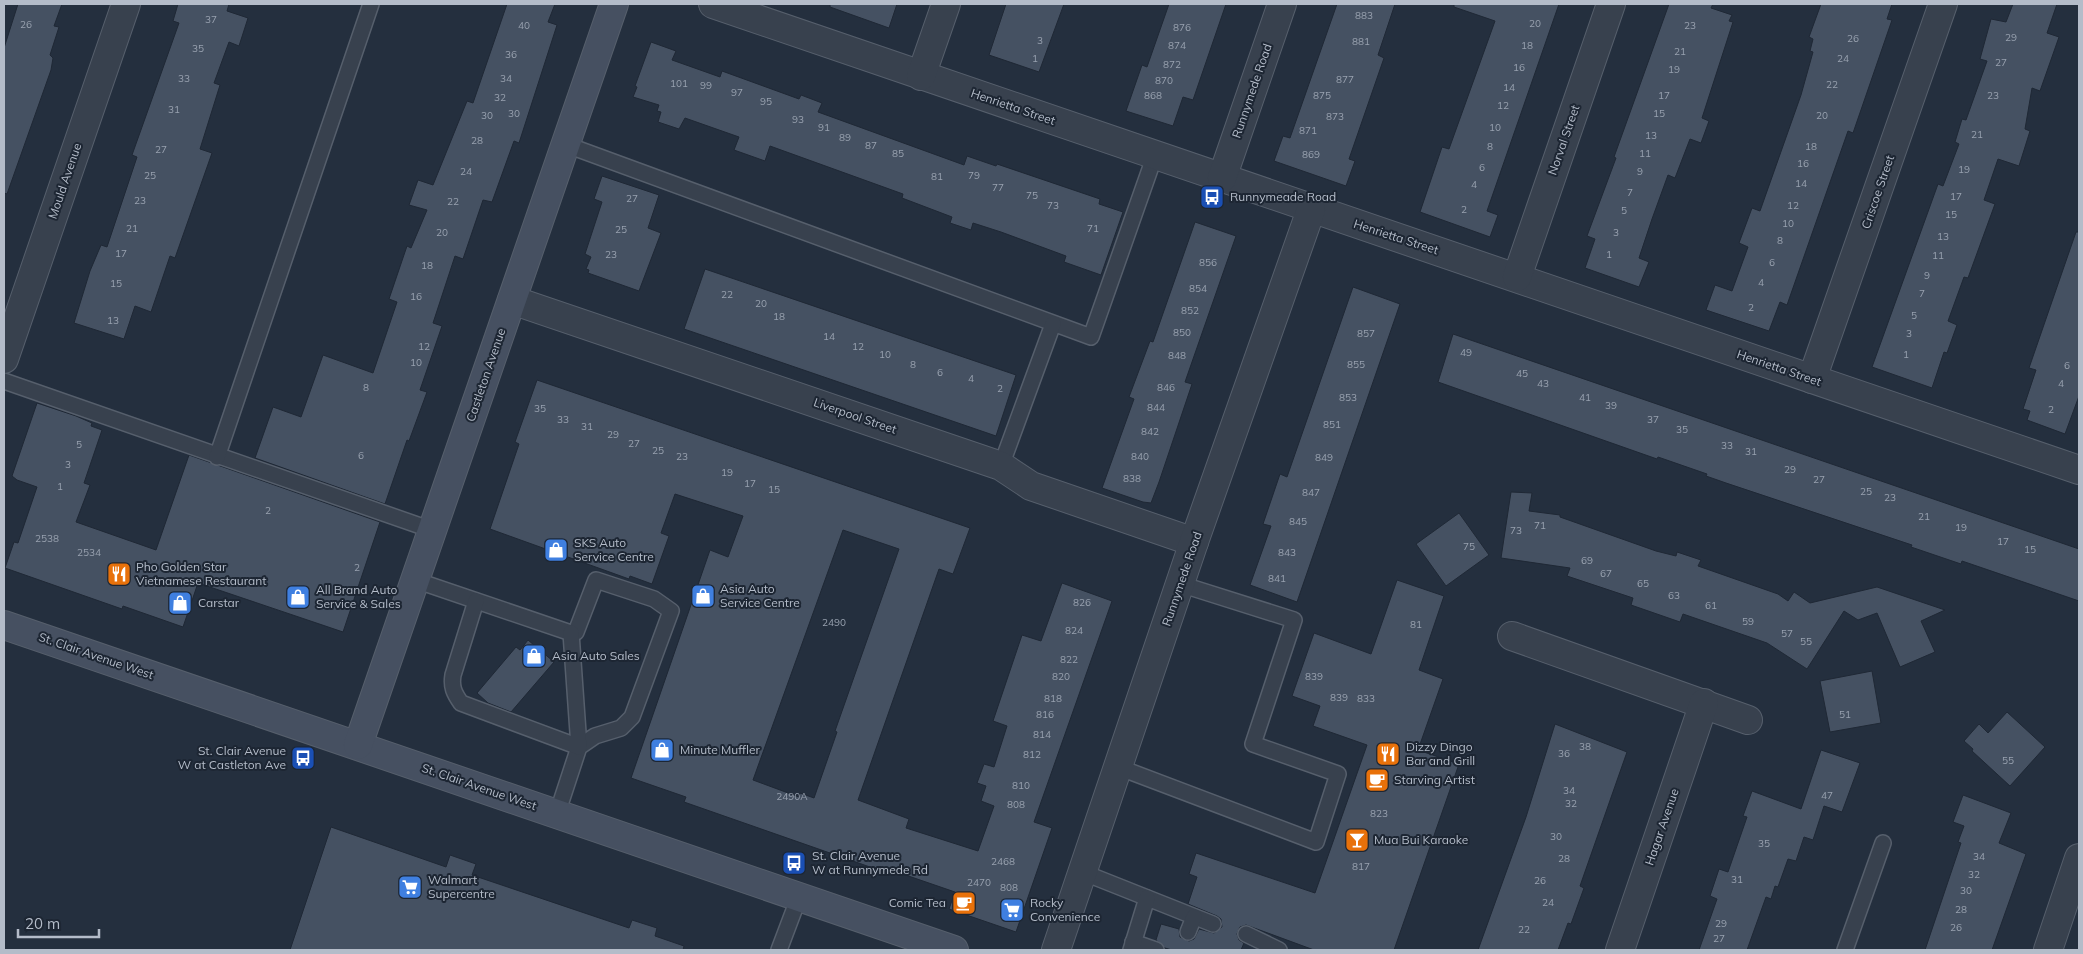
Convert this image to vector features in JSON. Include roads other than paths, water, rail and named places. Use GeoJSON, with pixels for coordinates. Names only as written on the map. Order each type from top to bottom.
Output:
{"type":"FeatureCollection","features":[{"type":"Feature","properties":{"kind":"main road","name":"Castleton Avenue"},"geometry":{"type":"LineString","coordinates":[[358,745],[567,145],[614,4]]}},
{"type":"Feature","properties":{"kind":"main road","name":"St. Clair Avenue West"},"geometry":{"type":"LineString","coordinates":[[4,625],[954,950]]}},
{"type":"Feature","properties":{"kind":"street","name":"Mould Avenue"},"geometry":{"type":"LineString","coordinates":[[4,358],[126,4]]}},
{"type":"Feature","properties":{"kind":"street","name":"Henrietta Street"},"geometry":{"type":"LineString","coordinates":[[713,4],[1311,210],[1518,277],[2079,470]]}},
{"type":"Feature","properties":{"kind":"street"},"geometry":{"type":"LineString","coordinates":[[921,76],[946,4]]}},
{"type":"Feature","properties":{"kind":"street","name":"Runnymede Road"},"geometry":{"type":"LineString","coordinates":[[1222,178],[1282,4]]}},
{"type":"Feature","properties":{"kind":"street","name":"Norval Street"},"geometry":{"type":"LineString","coordinates":[[1518,277],[1612,4]]}},
{"type":"Feature","properties":{"kind":"street","name":"Criscoe Street"},"geometry":{"type":"LineString","coordinates":[[1812,379],[1943,4]]}},
{"type":"Feature","properties":{"kind":"street","name":"Runnymede Road"},"geometry":{"type":"LineString","coordinates":[[1056,950],[1194,542],[1311,210]]}},
{"type":"Feature","properties":{"kind":"street","name":"Liverpool Street"},"geometry":{"type":"LineString","coordinates":[[512,300],[1001,466],[1031,486],[1194,542]]}},
{"type":"Feature","properties":{"kind":"street"},"geometry":{"type":"LineString","coordinates":[[1512,636],[1748,720]]}},
{"type":"Feature","properties":{"kind":"street","name":"Hagar Avenue"},"geometry":{"type":"LineString","coordinates":[[1620,950],[1704,703]]}},
{"type":"Feature","properties":{"kind":"street"},"geometry":{"type":"LineString","coordinates":[[2048,950],[2079,858]]}},
{"type":"Feature","properties":{"kind":"lane"},"geometry":{"type":"LineString","coordinates":[[217,457],[371,4]]}},
{"type":"Feature","properties":{"kind":"lane"},"geometry":{"type":"LineString","coordinates":[[567,145],[1091,337],[1155,155]]}},
{"type":"Feature","properties":{"kind":"lane"},"geometry":{"type":"LineString","coordinates":[[1001,466],[1053,324]]}},
{"type":"Feature","properties":{"kind":"lane"},"geometry":{"type":"LineString","coordinates":[[4,381],[217,457],[432,530]]}},
{"type":"Feature","properties":{"kind":"lane"},"geometry":{"type":"LineString","coordinates":[[415,580],[571,633],[576,632],[596,580],[654,598],[671,611],[632,717],[621,728],[595,736],[579,747]]}},
{"type":"Feature","properties":{"kind":"lane"},"geometry":{"type":"LineString","coordinates":[[1118,767],[1316,842],[1338,774],[1253,744],[1294,620],[1180,584]]}},
{"type":"Feature","properties":{"kind":"lane"},"geometry":{"type":"LineString","coordinates":[[476,600],[451,684],[460,703],[579,747]]}},
{"type":"Feature","properties":{"kind":"lane"},"geometry":{"type":"LineString","coordinates":[[557,814],[579,747],[571,633]]}},
{"type":"Feature","properties":{"kind":"lane"},"geometry":{"type":"LineString","coordinates":[[1845,950],[1883,843]]}},
{"type":"Feature","properties":{"kind":"lane"},"geometry":{"type":"LineString","coordinates":[[1082,872],[1146,898],[1191,925],[1213,924]]}},
{"type":"Feature","properties":{"kind":"lane"},"geometry":{"type":"LineString","coordinates":[[780,950],[799,897]]}},
{"type":"Feature","properties":{"kind":"lane"},"geometry":{"type":"LineString","coordinates":[[1146,898],[1132,946],[1156,950]]}},
{"type":"Feature","properties":{"kind":"lane"},"geometry":{"type":"LineString","coordinates":[[1246,934],[1270,948]]}},
{"type":"Feature","properties":{"kind":"place","name":"Runnymeade Road"},"geometry":{"type":"Point","coordinates":[1212,197]}},
{"type":"Feature","properties":{"kind":"place","name":"SKS Auto Service Centre"},"geometry":{"type":"Point","coordinates":[556,550]}},
{"type":"Feature","properties":{"kind":"place","name":"Pho Golden Star Vietnamese Restaurant"},"geometry":{"type":"Point","coordinates":[119,574]}},
{"type":"Feature","properties":{"kind":"place","name":"Asia Auto Service Centre"},"geometry":{"type":"Point","coordinates":[703,596]}},
{"type":"Feature","properties":{"kind":"place","name":"All Brand Auto Service & Sales"},"geometry":{"type":"Point","coordinates":[298,597]}},
{"type":"Feature","properties":{"kind":"place","name":"Carstar"},"geometry":{"type":"Point","coordinates":[180,603]}},
{"type":"Feature","properties":{"kind":"place","name":"Asia Auto Sales"},"geometry":{"type":"Point","coordinates":[534,656]}},
{"type":"Feature","properties":{"kind":"place","name":"Minute Muffler"},"geometry":{"type":"Point","coordinates":[662,750]}},
{"type":"Feature","properties":{"kind":"place","name":"Dizzy Dingo Bar and Grill"},"geometry":{"type":"Point","coordinates":[1388,754]}},
{"type":"Feature","properties":{"kind":"place","name":"St. Clair Avenue W at Castleton Ave"},"geometry":{"type":"Point","coordinates":[303,758]}},
{"type":"Feature","properties":{"kind":"place","name":"Starving Artist"},"geometry":{"type":"Point","coordinates":[1377,780]}},
{"type":"Feature","properties":{"kind":"place","name":"Mua Bui Karaoke"},"geometry":{"type":"Point","coordinates":[1357,840]}},
{"type":"Feature","properties":{"kind":"place","name":"St. Clair Avenue W at Runnymede Rd"},"geometry":{"type":"Point","coordinates":[794,863]}},
{"type":"Feature","properties":{"kind":"place","name":"Walmart Supercentre"},"geometry":{"type":"Point","coordinates":[410,887]}},
{"type":"Feature","properties":{"kind":"place","name":"Comic Tea"},"geometry":{"type":"Point","coordinates":[964,903]}},
{"type":"Feature","properties":{"kind":"place","name":"Rocky Convenience"},"geometry":{"type":"Point","coordinates":[1012,910]}}]}
